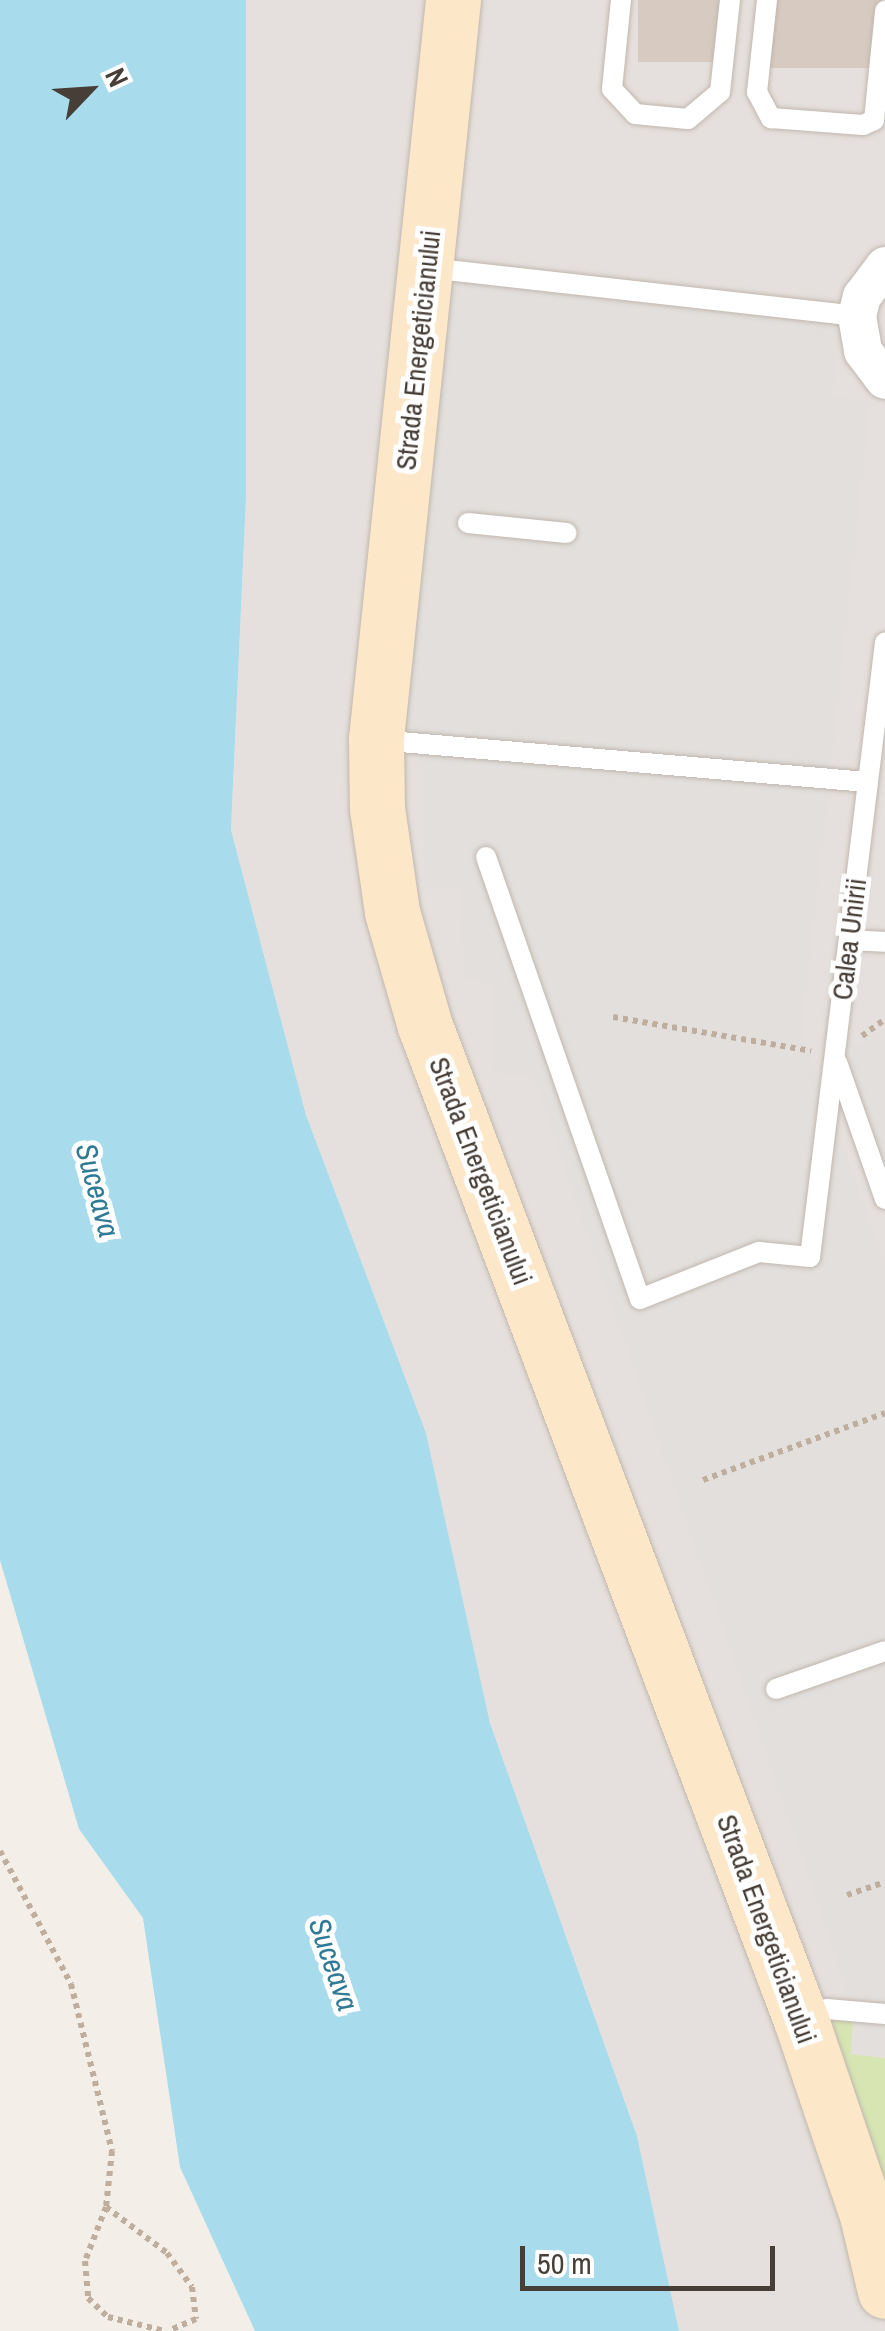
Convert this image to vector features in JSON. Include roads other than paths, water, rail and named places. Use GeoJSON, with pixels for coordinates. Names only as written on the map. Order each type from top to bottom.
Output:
{"type":"FeatureCollection","features":[{"type":"Feature","properties":{"kind":"street","name":"Strada Energeticianului"},"geometry":{"type":"LineString","coordinates":[[453,0],[376,740],[377,808],[392,912],[424,1026],[801,2020],[862,2200],[885,2291]]}},
{"type":"Feature","properties":{"kind":"street"},"geometry":{"type":"LineString","coordinates":[[885,266],[862,296],[858,316],[862,351],[885,380]]}},
{"type":"Feature","properties":{"kind":"lane"},"geometry":{"type":"LineString","coordinates":[[621,0],[612,89],[636,114],[688,119],[720,92],[730,0]]}},
{"type":"Feature","properties":{"kind":"lane"},"geometry":{"type":"LineString","coordinates":[[767,0],[758,92],[771,118],[863,125],[874,120],[885,11]]}},
{"type":"Feature","properties":{"kind":"lane"},"geometry":{"type":"LineString","coordinates":[[427,268],[858,316]]}},
{"type":"Feature","properties":{"kind":"lane"},"geometry":{"type":"LineString","coordinates":[[468,523],[566,533]]}},
{"type":"Feature","properties":{"kind":"lane","name":"Calea Unirii"},"geometry":{"type":"LineString","coordinates":[[486,858],[640,1300],[760,1252],[810,1256],[885,644]]}},
{"type":"Feature","properties":{"kind":"lane"},"geometry":{"type":"LineString","coordinates":[[376,740],[868,782]]}},
{"type":"Feature","properties":{"kind":"lane"},"geometry":{"type":"LineString","coordinates":[[849,940],[885,942]]}},
{"type":"Feature","properties":{"kind":"lane"},"geometry":{"type":"LineString","coordinates":[[834,1055],[885,1200]]}},
{"type":"Feature","properties":{"kind":"lane"},"geometry":{"type":"LineString","coordinates":[[776,1689],[885,1651]]}},
{"type":"Feature","properties":{"kind":"lane"},"geometry":{"type":"LineString","coordinates":[[801,2020],[827,2009],[885,2014]]}},
{"type":"Feature","properties":{"kind":"water","name":"Suceava"},"geometry":{"type":"Polygon","coordinates":[[[0,0],[246,0],[246,498],[231,830],[306,1115],[426,1433],[490,1723],[637,2136],[679,2331],[255,2331],[180,2167],[143,1918],[79,1829],[0,1560],[0,0]]]}}]}
